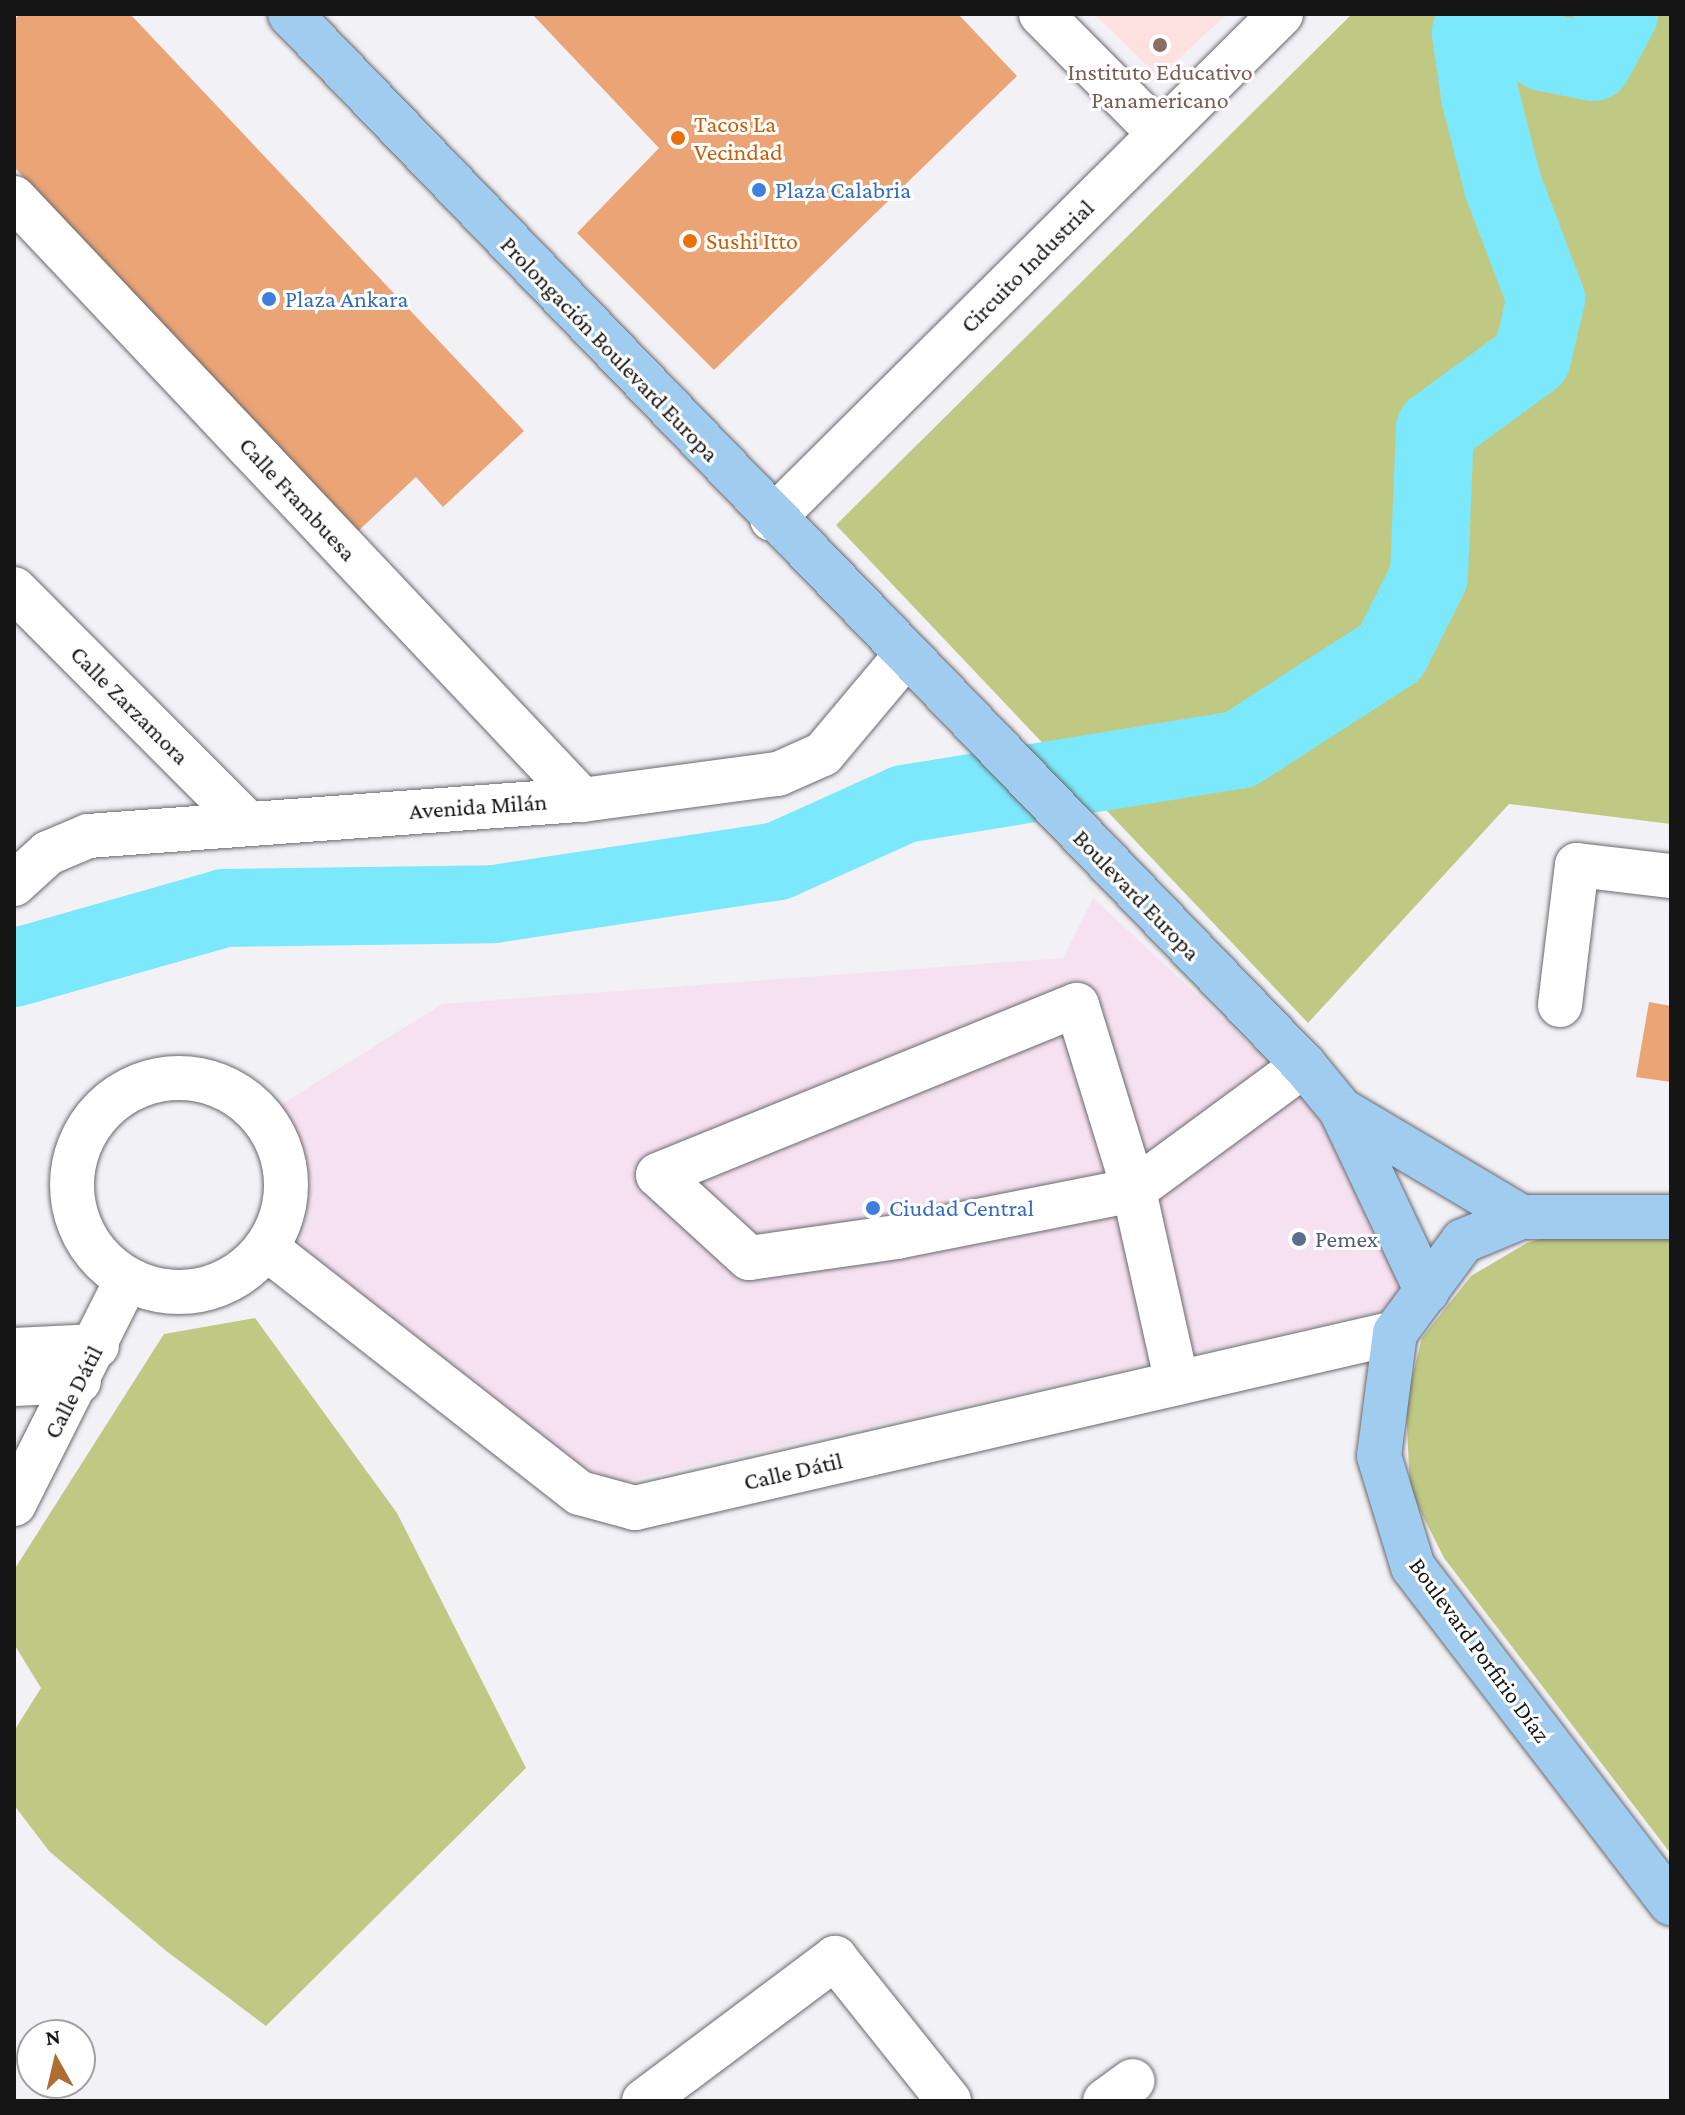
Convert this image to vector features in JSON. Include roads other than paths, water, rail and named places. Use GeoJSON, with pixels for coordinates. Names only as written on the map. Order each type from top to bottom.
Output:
{"type":"FeatureCollection","features":[{"type":"Feature","properties":{"kind":"main road","name":"Prolongación Boulevard Europa"},"geometry":{"type":"LineString","coordinates":[[290,14],[772,519],[919,668]]}},
{"type":"Feature","properties":{"kind":"main road","name":"Boulevard Europa"},"geometry":{"type":"LineString","coordinates":[[919,668],[1135,895],[1304,1065],[1341,1110],[1427,1292]]}},
{"type":"Feature","properties":{"kind":"main road","name":"Boulevard Europa"},"geometry":{"type":"LineString","coordinates":[[1341,1110],[1521,1217]]}},
{"type":"Feature","properties":{"kind":"main road"},"geometry":{"type":"LineString","coordinates":[[1395,1333],[1463,1241],[1521,1217],[1671,1217]]}},
{"type":"Feature","properties":{"kind":"main road","name":"Boulevard Porfirio Díaz"},"geometry":{"type":"LineString","coordinates":[[1395,1333],[1379,1456],[1413,1567],[1671,1903]]}},
{"type":"Feature","properties":{"kind":"street"},"geometry":{"type":"LineString","coordinates":[[1041,14],[1160,134]]}},
{"type":"Feature","properties":{"kind":"street","name":"Circuito Industrial"},"geometry":{"type":"LineString","coordinates":[[772,519],[1281,14]]}},
{"type":"Feature","properties":{"kind":"street","name":"Calle Frambuesa"},"geometry":{"type":"LineString","coordinates":[[14,198],[582,800]]}},
{"type":"Feature","properties":{"kind":"street","name":"Calle Zarzamora"},"geometry":{"type":"LineString","coordinates":[[14,589],[245,821]]}},
{"type":"Feature","properties":{"kind":"street","name":"Avenida Milán"},"geometry":{"type":"LineString","coordinates":[[14,884],[48,853],[88,836],[245,821],[582,800],[778,774],[823,754],[919,668]]}},
{"type":"Feature","properties":{"kind":"street"},"geometry":{"type":"LineString","coordinates":[[1560,1005],[1577,865],[1671,876]]}},
{"type":"Feature","properties":{"kind":"street"},"geometry":{"type":"LineString","coordinates":[[1177,1383],[1134,1190],[1077,1005],[658,1175],[749,1258],[897,1237],[1134,1190],[1304,1065]]}},
{"type":"Feature","properties":{"kind":"street"},"geometry":{"type":"LineString","coordinates":[[193,1079],[229,1090],[265,1122],[279,1143],[287,1179],[283,1216],[266,1248],[244,1270],[217,1286],[187,1292],[156,1290],[127,1279],[98,1256],[79,1224],[72,1188],[77,1151],[95,1119],[122,1094],[156,1080],[193,1079]]}},
{"type":"Feature","properties":{"kind":"street","name":"Calle Dátil"},"geometry":{"type":"LineString","coordinates":[[266,1248],[580,1493],[635,1508],[1395,1333]]}},
{"type":"Feature","properties":{"kind":"street","name":"Calle Dátil"},"geometry":{"type":"LineString","coordinates":[[14,1504],[88,1364],[127,1279]]}},
{"type":"Feature","properties":{"kind":"street"},"geometry":{"type":"LineString","coordinates":[[14,1350],[88,1364]]}},
{"type":"Feature","properties":{"kind":"street"},"geometry":{"type":"LineString","coordinates":[[14,1384],[88,1364]]}},
{"type":"Feature","properties":{"kind":"street"},"geometry":{"type":"LineString","coordinates":[[644,2101],[835,1958],[949,2101]]}},
{"type":"Feature","properties":{"kind":"waterway"},"geometry":{"type":"LineString","coordinates":[[14,968],[224,908],[494,904],[778,861],[904,804],[1239,750],[1391,652],[1429,576],[1435,429],[1532,358],[1546,299],[1503,186],[1480,96],[1471,33],[1499,14]]}},
{"type":"Feature","properties":{"kind":"waterway"},"geometry":{"type":"LineString","coordinates":[[1506,14],[1544,52],[1593,62],[1619,14]]}},
{"type":"Feature","properties":{"kind":"place","name":"Instituto Educativo Panamericano"},"geometry":{"type":"Point","coordinates":[1160,45]}},
{"type":"Feature","properties":{"kind":"place","name":"Tacos La Vecindad"},"geometry":{"type":"Point","coordinates":[678,138]}},
{"type":"Feature","properties":{"kind":"place","name":"Plaza Calabria"},"geometry":{"type":"Point","coordinates":[759,190]}},
{"type":"Feature","properties":{"kind":"place","name":"Sushi Itto"},"geometry":{"type":"Point","coordinates":[690,241]}},
{"type":"Feature","properties":{"kind":"place","name":"Plaza Ankara"},"geometry":{"type":"Point","coordinates":[269,299]}},
{"type":"Feature","properties":{"kind":"place","name":"Ciudad Central"},"geometry":{"type":"Point","coordinates":[873,1208]}},
{"type":"Feature","properties":{"kind":"place","name":"Pemex"},"geometry":{"type":"Point","coordinates":[1299,1239]}}]}
